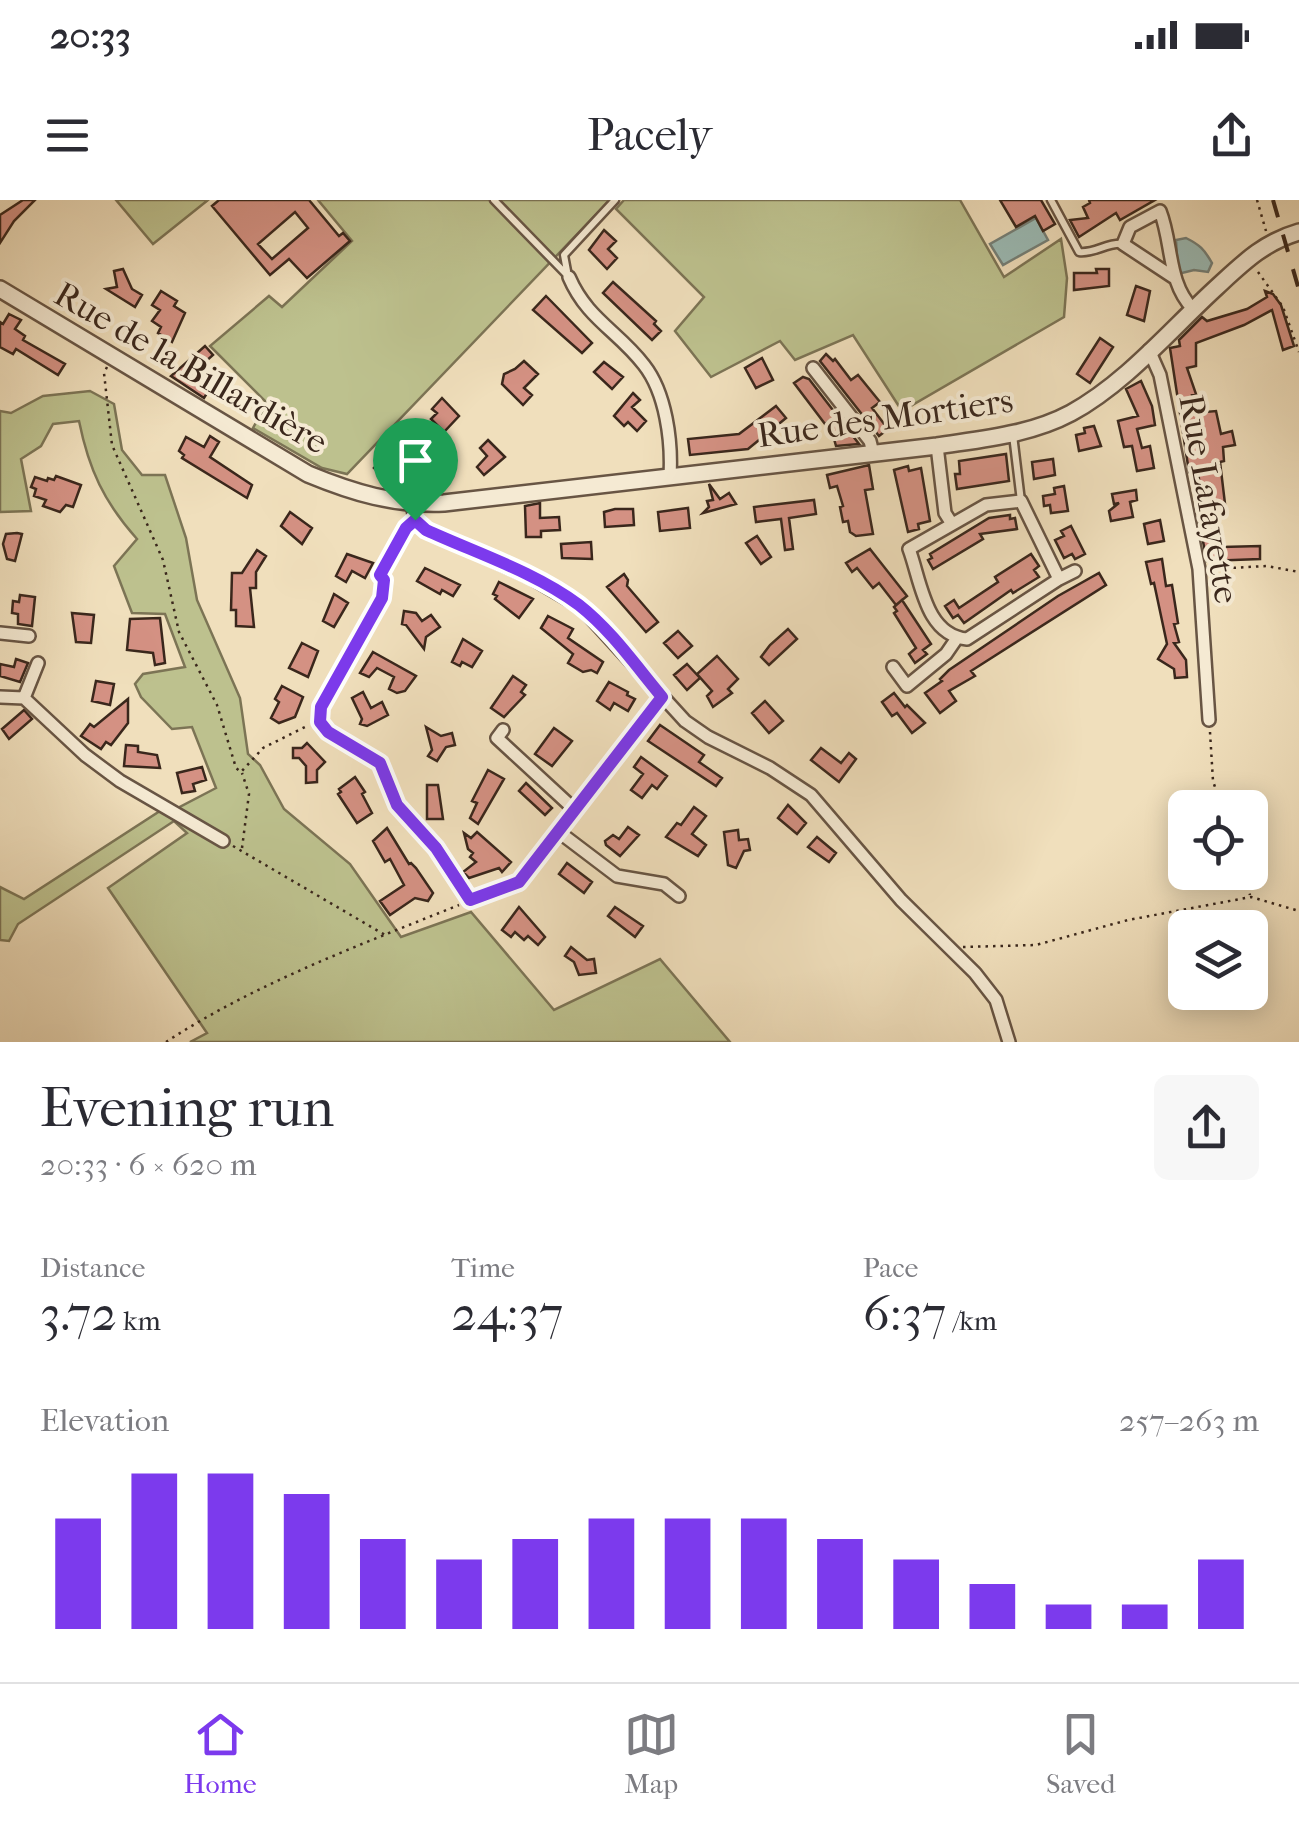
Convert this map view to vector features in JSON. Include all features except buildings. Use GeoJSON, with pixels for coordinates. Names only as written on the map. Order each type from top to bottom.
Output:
{"type":"FeatureCollection","features":[{"type":"Feature","properties":{"kind":"street"},"geometry":{"type":"LineString","coordinates":[[1173,278],[1169,233],[1158,206],[1130,228],[1123,244],[1173,278],[1193,309]]}},
{"type":"Feature","properties":{"kind":"street","name":"Rue des Mortiers"},"geometry":{"type":"LineString","coordinates":[[414,512],[1012,434],[1074,411],[1112,384],[1248,258],[1270,242],[1299,232]]}},
{"type":"Feature","properties":{"kind":"street"},"geometry":{"type":"LineString","coordinates":[[569,277],[580,302],[643,363],[653,378],[663,407],[670,476]]}},
{"type":"Feature","properties":{"kind":"street","name":"Rue de la Billardière"},"geometry":{"type":"LineString","coordinates":[[0,290],[308,474],[414,512]]}},
{"type":"Feature","properties":{"kind":"street","name":"Rue Lafayette"},"geometry":{"type":"LineString","coordinates":[[1149,350],[1160,375],[1199,569],[1209,720]]}},
{"type":"Feature","properties":{"kind":"street"},"geometry":{"type":"LineString","coordinates":[[813,368],[870,441],[873,453]]}},
{"type":"Feature","properties":{"kind":"street"},"geometry":{"type":"LineString","coordinates":[[936,446],[946,513],[952,524]]}},
{"type":"Feature","properties":{"kind":"street"},"geometry":{"type":"LineString","coordinates":[[1059,580],[1021,501],[986,505],[909,548],[935,622],[957,638],[967,639],[1075,572]]}},
{"type":"Feature","properties":{"kind":"street"},"geometry":{"type":"LineString","coordinates":[[414,512],[426,530],[530,578],[581,607],[607,631],[685,721],[770,768],[811,796],[830,813],[900,900],[952,949],[996,1000],[1009,1042]]}},
{"type":"Feature","properties":{"kind":"street"},"geometry":{"type":"LineString","coordinates":[[382,598],[321,707],[320,722],[328,732],[380,763],[397,805],[436,848],[470,900],[519,882],[662,697]]}},
{"type":"Feature","properties":{"kind":"street"},"geometry":{"type":"LineString","coordinates":[[0,632],[29,636]]}},
{"type":"Feature","properties":{"kind":"street"},"geometry":{"type":"LineString","coordinates":[[893,667],[907,686],[946,654],[957,638]]}},
{"type":"Feature","properties":{"kind":"street"},"geometry":{"type":"LineString","coordinates":[[24,698],[38,663]]}},
{"type":"Feature","properties":{"kind":"street"},"geometry":{"type":"LineString","coordinates":[[0,697],[24,698],[108,772],[223,841]]}},
{"type":"Feature","properties":{"kind":"street"},"geometry":{"type":"LineString","coordinates":[[503,730],[497,738],[575,810]]}},
{"type":"Feature","properties":{"kind":"street"},"geometry":{"type":"LineString","coordinates":[[559,832],[617,876],[664,884],[679,896]]}},
{"type":"Feature","properties":{"kind":"lane"},"geometry":{"type":"LineString","coordinates":[[494,200],[569,277]]}},
{"type":"Feature","properties":{"kind":"lane"},"geometry":{"type":"LineString","coordinates":[[569,277],[564,255],[615,200]]}},
{"type":"Feature","properties":{"kind":"lane"},"geometry":{"type":"LineString","coordinates":[[1050,200],[1079,252],[1090,254],[1114,243],[1123,244]]}},
{"type":"Feature","properties":{"kind":"lane"},"geometry":{"type":"LineString","coordinates":[[1012,434],[1021,501]]}},
{"type":"Feature","properties":{"kind":"path"},"geometry":{"type":"LineString","coordinates":[[1257,200],[1270,242]]}},
{"type":"Feature","properties":{"kind":"path"},"geometry":{"type":"LineString","coordinates":[[1248,258],[1283,307],[1299,352]]}},
{"type":"Feature","properties":{"kind":"path"},"geometry":{"type":"LineString","coordinates":[[112,357],[104,373],[112,445],[163,560],[179,632],[217,706],[236,768],[249,794],[241,851]]}},
{"type":"Feature","properties":{"kind":"path"},"geometry":{"type":"LineString","coordinates":[[382,598],[384,580],[380,575],[414,512]]}},
{"type":"Feature","properties":{"kind":"path"},"geometry":{"type":"LineString","coordinates":[[1199,569],[1267,566],[1299,572]]}},
{"type":"Feature","properties":{"kind":"path"},"geometry":{"type":"LineString","coordinates":[[1209,720],[1216,790]]}},
{"type":"Feature","properties":{"kind":"path"},"geometry":{"type":"LineString","coordinates":[[241,772],[263,748],[320,722]]}},
{"type":"Feature","properties":{"kind":"path"},"geometry":{"type":"LineString","coordinates":[[223,841],[385,935]]}},
{"type":"Feature","properties":{"kind":"path"},"geometry":{"type":"LineString","coordinates":[[1249,890],[1251,898]]}},
{"type":"Feature","properties":{"kind":"path"},"geometry":{"type":"LineString","coordinates":[[952,949],[1036,945],[1128,920],[1251,898],[1299,910]]}},
{"type":"Feature","properties":{"kind":"path"},"geometry":{"type":"LineString","coordinates":[[166,1042],[220,1010],[470,900]]}},
{"type":"Feature","properties":{"kind":"green space"},"geometry":{"type":"Polygon","coordinates":[[[116,200],[208,200],[153,244],[116,200]]]}},
{"type":"Feature","properties":{"kind":"green space"},"geometry":{"type":"Polygon","coordinates":[[[318,200],[610,200],[347,474],[322,468],[253,428],[267,403],[210,346],[269,296],[282,307],[352,241],[318,200]]]}},
{"type":"Feature","properties":{"kind":"green space"},"geometry":{"type":"Polygon","coordinates":[[[624,200],[960,200],[1004,277],[1061,239],[1067,278],[1064,317],[902,411],[853,335],[795,360],[780,341],[711,377],[675,331],[704,297],[616,209],[624,200]]]}},
{"type":"Feature","properties":{"kind":"green space"},"geometry":{"type":"Polygon","coordinates":[[[90,391],[114,404],[122,450],[142,475],[165,475],[186,538],[197,600],[240,698],[248,754],[260,765],[284,809],[350,864],[401,937],[471,912],[554,1010],[660,959],[730,1042],[190,1042],[207,1033],[108,888],[187,833],[174,821],[18,924],[9,941],[0,940],[0,887],[24,899],[160,811],[166,814],[216,788],[192,727],[172,729],[141,697],[135,684],[143,674],[185,667],[165,614],[132,613],[114,566],[137,539],[99,484],[79,421],[53,424],[41,446],[21,459],[31,511],[0,512],[0,411],[11,413],[43,396],[90,391]]]}},
{"type":"Feature","properties":{"kind":"water"},"geometry":{"type":"Polygon","coordinates":[[[1036,218],[1048,240],[1003,265],[990,244],[1036,218]]]}},
{"type":"Feature","properties":{"kind":"water"},"geometry":{"type":"Polygon","coordinates":[[[1186,238],[1209,258],[1212,263],[1208,272],[1178,274],[1176,240],[1186,238]]]}},
{"type":"Feature","properties":{"kind":"railway"},"geometry":{"type":"LineString","coordinates":[[1273,200],[1299,290]]}},
{"type":"Feature","properties":{"kind":"route"},"geometry":{"type":"LineString","coordinates":[[415,520],[426,530],[530,578],[581,607],[607,631],[662,697],[519,882],[470,900],[436,848],[397,805],[380,763],[328,732],[320,722],[321,707],[382,598],[384,580],[380,575],[406,528],[415,520]]}}]}
